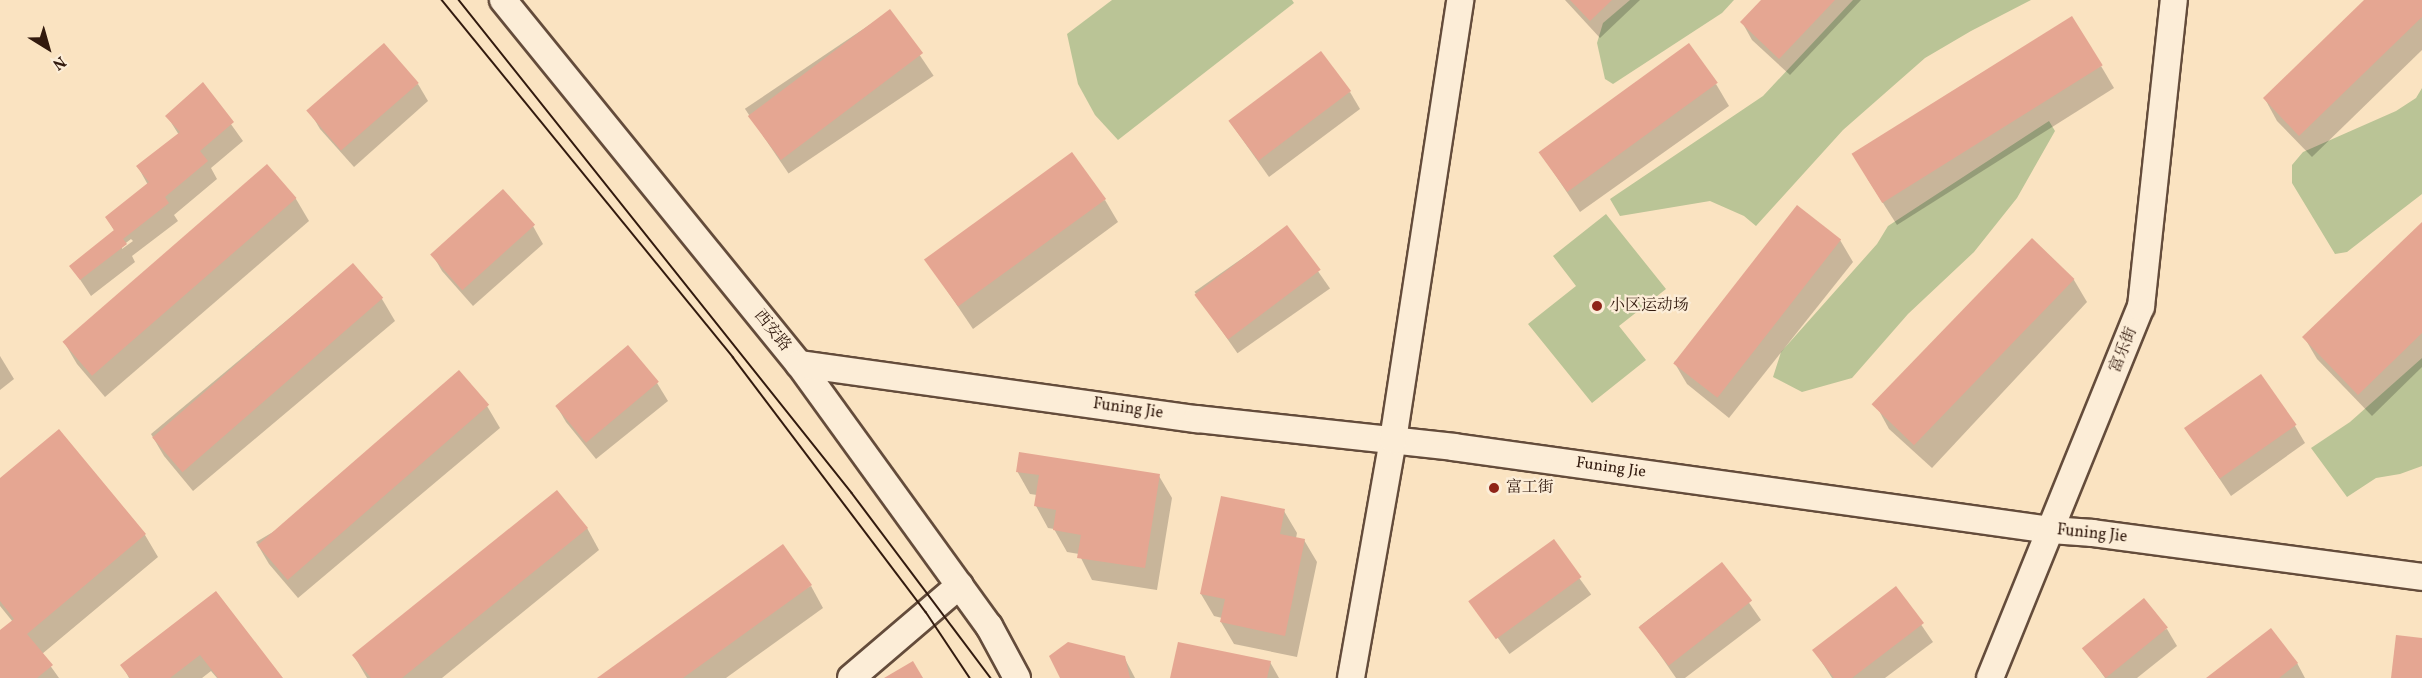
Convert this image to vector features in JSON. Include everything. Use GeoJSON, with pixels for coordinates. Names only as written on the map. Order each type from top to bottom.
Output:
{"type":"FeatureCollection","features":[{"type":"Feature","properties":{"kind":"street","name":"西安路"},"geometry":{"type":"LineString","coordinates":[[503,0],[799,364],[960,585],[988,626],[1017,678]]}},
{"type":"Feature","properties":{"kind":"street"},"geometry":{"type":"LineString","coordinates":[[1351,678],[1393,440],[1460,0]]}},
{"type":"Feature","properties":{"kind":"street","name":"富乐街"},"geometry":{"type":"LineString","coordinates":[[1990,678],[2141,307],[2174,0]]}},
{"type":"Feature","properties":{"kind":"street","name":"Funing Jie"},"geometry":{"type":"LineString","coordinates":[[799,364],[1197,419],[1393,440],[2051,530],[2094,533],[2422,577]]}},
{"type":"Feature","properties":{"kind":"street"},"geometry":{"type":"LineString","coordinates":[[851,678],[960,585]]}},
{"type":"Feature","properties":{"kind":"green space"},"geometry":{"type":"Polygon","coordinates":[[[1112,0],[1292,0],[1294,3],[1118,140],[1095,115],[1078,84],[1067,34],[1112,0]]]}},
{"type":"Feature","properties":{"kind":"green space"},"geometry":{"type":"Polygon","coordinates":[[[1630,0],[1734,0],[1722,13],[1613,84],[1605,79],[1597,43],[1603,23],[1630,0]]]}},
{"type":"Feature","properties":{"kind":"green space"},"geometry":{"type":"Polygon","coordinates":[[[1853,0],[2031,0],[1925,58],[1843,130],[1756,226],[1744,216],[1710,201],[1620,216],[1610,199],[1763,96],[1853,0]]]}},
{"type":"Feature","properties":{"kind":"green space"},"geometry":{"type":"Polygon","coordinates":[[[2422,88],[2422,194],[2347,252],[2335,254],[2292,183],[2292,165],[2303,152],[2396,111],[2416,98],[2422,88]]]}},
{"type":"Feature","properties":{"kind":"green space"},"geometry":{"type":"Polygon","coordinates":[[[2049,121],[2055,131],[2017,198],[1974,252],[1908,314],[1852,378],[1802,392],[1773,377],[1781,352],[1877,244],[1888,226],[2049,121]]]}},
{"type":"Feature","properties":{"kind":"green space","name":"小区运动场"},"geometry":{"type":"Polygon","coordinates":[[[1606,214],[1666,289],[1619,326],[1646,360],[1592,403],[1528,324],[1576,286],[1553,256],[1606,214]]]}},
{"type":"Feature","properties":{"kind":"green space"},"geometry":{"type":"Polygon","coordinates":[[[2422,358],[2422,466],[2400,474],[2376,478],[2347,497],[2311,448],[2350,422],[2422,358]]]}},
{"type":"Feature","properties":{"kind":"building"},"geometry":{"type":"Polygon","coordinates":[[[1570,0],[1612,0],[1590,21],[1570,0]]]}},
{"type":"Feature","properties":{"kind":"building"},"geometry":{"type":"Polygon","coordinates":[[[1761,0],[1835,0],[1779,59],[1740,22],[1761,0]]]}},
{"type":"Feature","properties":{"kind":"building"},"geometry":{"type":"Polygon","coordinates":[[[2364,0],[2422,0],[2422,17],[2299,136],[2263,98],[2364,0]]]}},
{"type":"Feature","properties":{"kind":"building"},"geometry":{"type":"Polygon","coordinates":[[[890,9],[923,53],[781,160],[748,116],[890,9]]]}},
{"type":"Feature","properties":{"kind":"building"},"geometry":{"type":"Polygon","coordinates":[[[2072,16],[2103,65],[1882,203],[1852,154],[2072,16]]]}},
{"type":"Feature","properties":{"kind":"building"},"geometry":{"type":"Polygon","coordinates":[[[384,43],[419,83],[341,151],[306,111],[384,43]]]}},
{"type":"Feature","properties":{"kind":"building"},"geometry":{"type":"Polygon","coordinates":[[[1689,43],[1718,83],[1567,192],[1539,152],[1689,43]]]}},
{"type":"Feature","properties":{"kind":"building"},"geometry":{"type":"Polygon","coordinates":[[[1321,51],[1351,91],[1258,161],[1228,121],[1321,51]]]}},
{"type":"Feature","properties":{"kind":"building"},"geometry":{"type":"Polygon","coordinates":[[[203,82],[234,122],[200,151],[208,161],[165,197],[169,203],[123,239],[127,244],[80,280],[69,266],[114,230],[105,217],[149,182],[136,166],[180,132],[165,116],[203,82]]]}},
{"type":"Feature","properties":{"kind":"building"},"geometry":{"type":"Polygon","coordinates":[[[1072,152],[1106,199],[958,306],[924,260],[1072,152]]]}},
{"type":"Feature","properties":{"kind":"building"},"geometry":{"type":"Polygon","coordinates":[[[267,164],[297,198],[92,376],[62,342],[267,164]]]}},
{"type":"Feature","properties":{"kind":"building"},"geometry":{"type":"Polygon","coordinates":[[[503,189],[535,225],[462,290],[430,255],[503,189]]]}},
{"type":"Feature","properties":{"kind":"building"},"geometry":{"type":"Polygon","coordinates":[[[1797,205],[1841,239],[1717,398],[1673,363],[1797,205]]]}},
{"type":"Feature","properties":{"kind":"building"},"geometry":{"type":"Polygon","coordinates":[[[2422,222],[2422,333],[2358,395],[2302,337],[2422,222]]]}},
{"type":"Feature","properties":{"kind":"building"},"geometry":{"type":"Polygon","coordinates":[[[1287,225],[1321,270],[1228,340],[1194,295],[1287,225]]]}},
{"type":"Feature","properties":{"kind":"building"},"geometry":{"type":"Polygon","coordinates":[[[2032,238],[2074,279],[1914,445],[1872,404],[2032,238]]]}},
{"type":"Feature","properties":{"kind":"building"},"geometry":{"type":"Polygon","coordinates":[[[353,263],[383,298],[182,472],[152,438],[353,263]]]}},
{"type":"Feature","properties":{"kind":"building"},"geometry":{"type":"Polygon","coordinates":[[[628,345],[659,382],[586,443],[555,406],[628,345]]]}},
{"type":"Feature","properties":{"kind":"building"},"geometry":{"type":"Polygon","coordinates":[[[459,370],[489,405],[288,580],[257,545],[459,370]]]}},
{"type":"Feature","properties":{"kind":"building"},"geometry":{"type":"Polygon","coordinates":[[[2261,374],[2297,425],[2220,479],[2184,428],[2261,374]]]}},
{"type":"Feature","properties":{"kind":"building"},"geometry":{"type":"Polygon","coordinates":[[[59,429],[146,534],[27,634],[53,665],[37,678],[0,678],[0,630],[14,619],[0,601],[0,478],[59,429]]]}},
{"type":"Feature","properties":{"kind":"building"},"geometry":{"type":"Polygon","coordinates":[[[1019,452],[1160,474],[1145,568],[1077,558],[1081,535],[1053,530],[1056,510],[1034,506],[1039,475],[1016,472],[1019,452]]]}},
{"type":"Feature","properties":{"kind":"building"},"geometry":{"type":"Polygon","coordinates":[[[557,490],[588,528],[402,678],[371,678],[352,655],[557,490]]]}},
{"type":"Feature","properties":{"kind":"building"},"geometry":{"type":"Polygon","coordinates":[[[1221,496],[1285,509],[1280,534],[1305,539],[1285,636],[1220,622],[1225,599],[1200,594],[1221,496]]]}},
{"type":"Feature","properties":{"kind":"building"},"geometry":{"type":"Polygon","coordinates":[[[1554,539],[1582,577],[1496,639],[1468,601],[1554,539]]]}},
{"type":"Feature","properties":{"kind":"building"},"geometry":{"type":"Polygon","coordinates":[[[783,544],[812,585],[683,678],[597,678],[783,544]]]}},
{"type":"Feature","properties":{"kind":"building"},"geometry":{"type":"Polygon","coordinates":[[[1722,562],[1752,601],[1669,666],[1638,627],[1722,562]]]}},
{"type":"Feature","properties":{"kind":"building"},"geometry":{"type":"Polygon","coordinates":[[[1896,586],[1924,623],[1852,678],[1834,678],[1812,650],[1896,586]]]}},
{"type":"Feature","properties":{"kind":"building"},"geometry":{"type":"Polygon","coordinates":[[[216,591],[283,678],[218,678],[200,655],[170,678],[130,678],[120,665],[216,591]]]}},
{"type":"Feature","properties":{"kind":"building"},"geometry":{"type":"Polygon","coordinates":[[[2144,598],[2168,628],[2106,678],[2082,648],[2144,598]]]}},
{"type":"Feature","properties":{"kind":"building"},"geometry":{"type":"Polygon","coordinates":[[[2271,628],[2298,663],[2279,678],[2206,678],[2271,628]]]}},
{"type":"Feature","properties":{"kind":"building"},"geometry":{"type":"Polygon","coordinates":[[[2396,635],[2422,638],[2422,678],[2391,678],[2396,635]]]}},
{"type":"Feature","properties":{"kind":"building"},"geometry":{"type":"Polygon","coordinates":[[[1068,642],[1125,656],[1130,678],[1060,678],[1049,656],[1068,642]]]}},
{"type":"Feature","properties":{"kind":"building"},"geometry":{"type":"Polygon","coordinates":[[[1178,642],[1271,661],[1267,678],[1170,678],[1178,642]]]}},
{"type":"Feature","properties":{"kind":"building"},"geometry":{"type":"Polygon","coordinates":[[[913,661],[923,678],[884,678],[913,661]]]}},
{"type":"Feature","properties":{"kind":"tram line"},"geometry":{"type":"LineString","coordinates":[[442,0],[733,357],[926,612],[970,678]]}},
{"type":"Feature","properties":{"kind":"tram line"},"geometry":{"type":"LineString","coordinates":[[459,0],[852,493],[991,678]]}},
{"type":"Feature","properties":{"kind":"place","name":"小区运动场"},"geometry":{"type":"Point","coordinates":[1597,306]}},
{"type":"Feature","properties":{"kind":"place","name":"富工街"},"geometry":{"type":"Point","coordinates":[1494,488]}}]}
